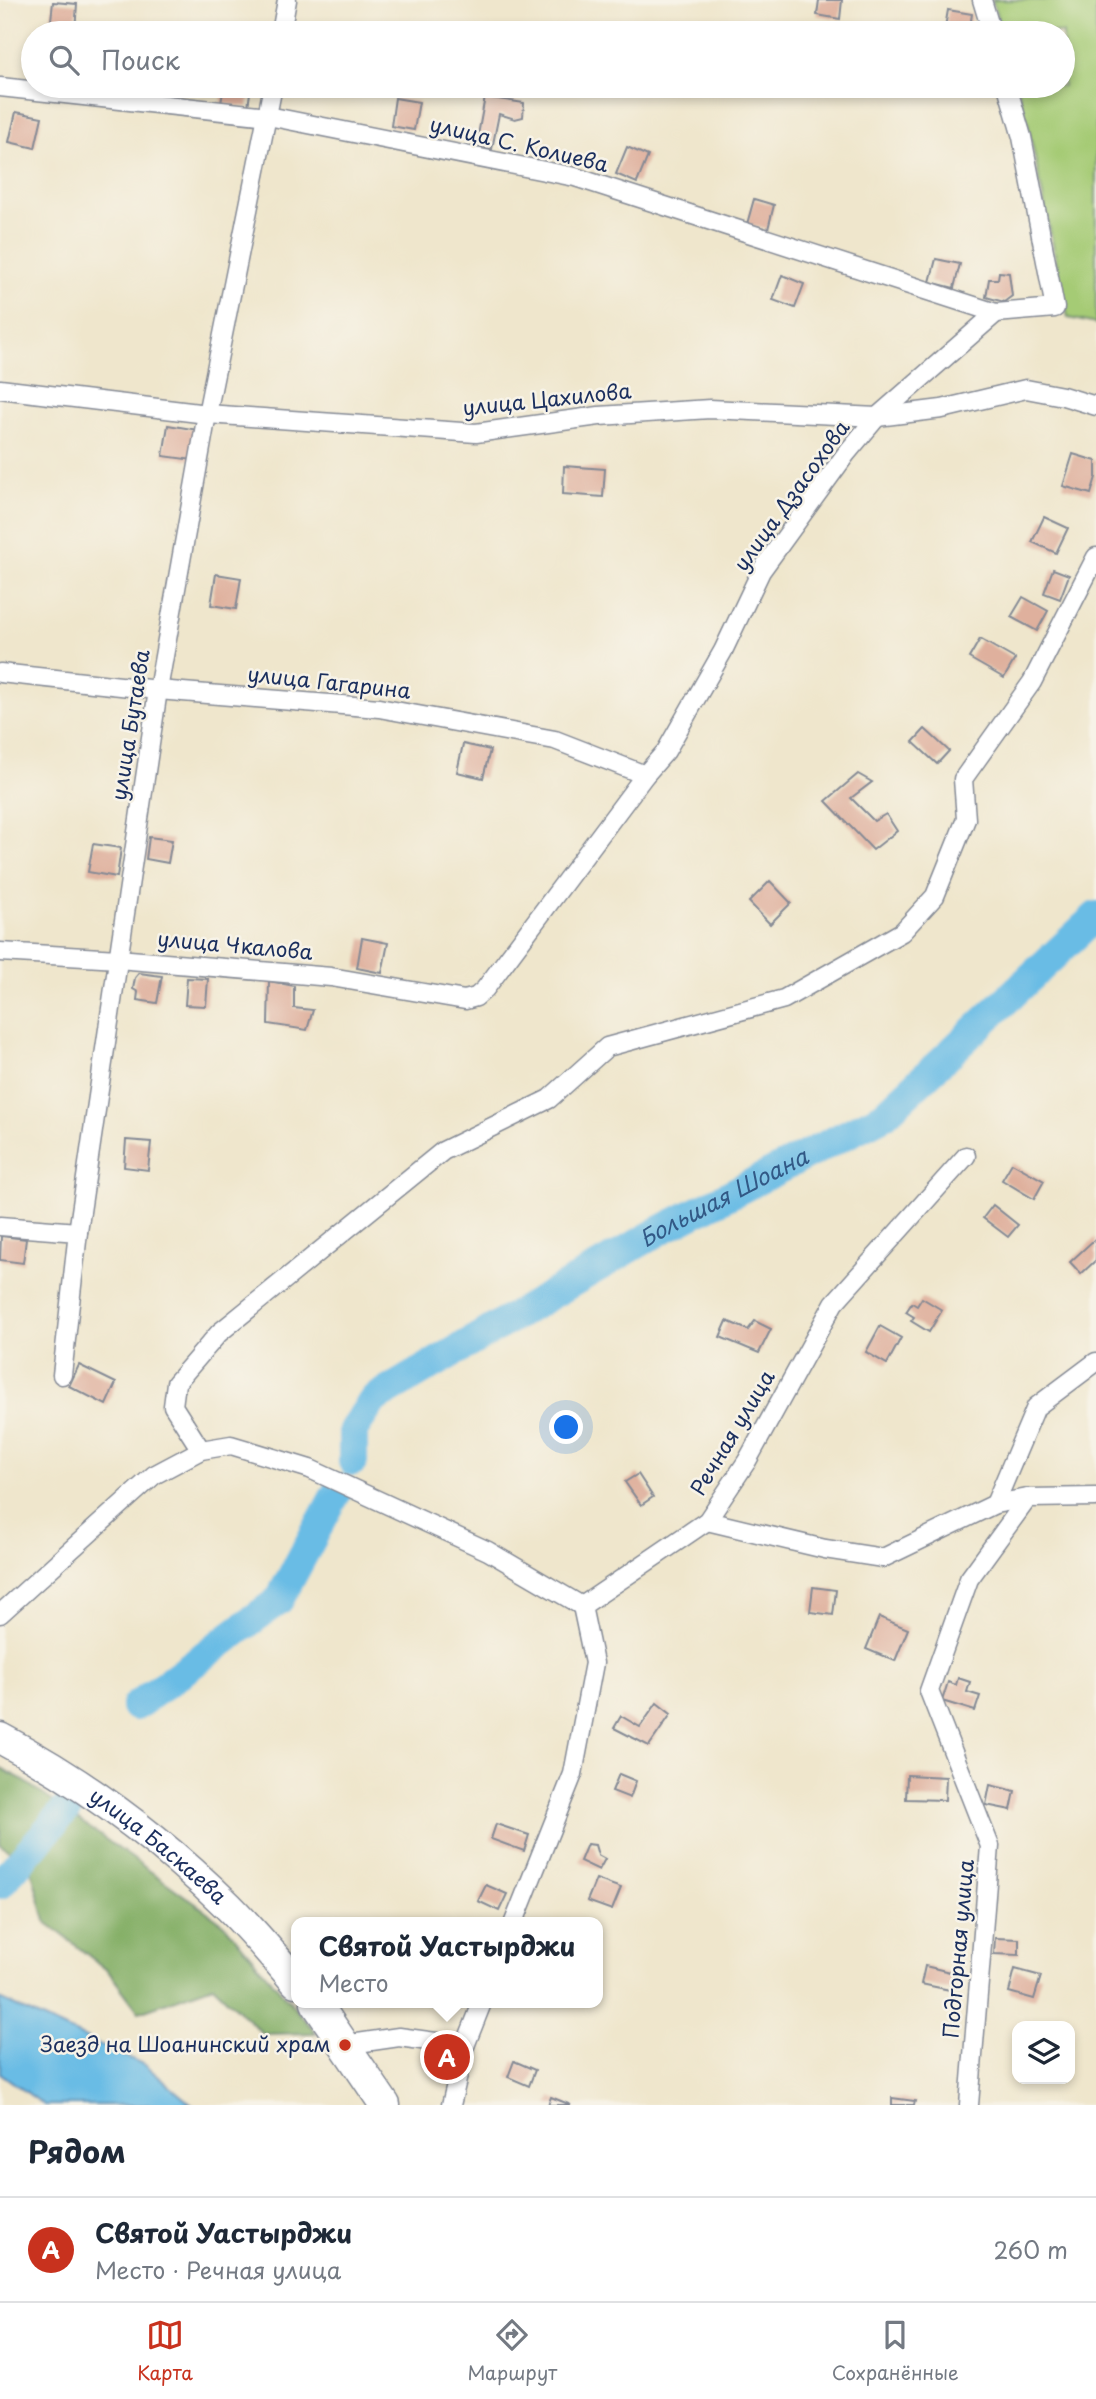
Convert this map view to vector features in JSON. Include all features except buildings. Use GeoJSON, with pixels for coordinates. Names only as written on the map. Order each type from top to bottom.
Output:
{"type":"FeatureCollection","features":[{"type":"Feature","properties":{"kind":"main road","name":"улица Баскаева"},"geometry":{"type":"LineString","coordinates":[[0,1738],[89,1792],[164,1847],[229,1907],[291,1976]]}},
{"type":"Feature","properties":{"kind":"main road"},"geometry":{"type":"LineString","coordinates":[[319,2008],[385,2105]]}},
{"type":"Feature","properties":{"kind":"street"},"geometry":{"type":"LineString","coordinates":[[283,21],[286,0]]}},
{"type":"Feature","properties":{"kind":"street"},"geometry":{"type":"LineString","coordinates":[[982,0],[988,21]]}},
{"type":"Feature","properties":{"kind":"street","name":"улица С. Колиева"},"geometry":{"type":"LineString","coordinates":[[0,87],[21,89]]}},
{"type":"Feature","properties":{"kind":"street","name":"улица С. Колиева"},"geometry":{"type":"LineString","coordinates":[[102,98],[268,116],[575,177],[996,313],[1055,308],[1021,137],[1010,98]]}},
{"type":"Feature","properties":{"kind":"street","name":"улица Бутаева"},"geometry":{"type":"LineString","coordinates":[[62,1375],[78,1232],[158,690],[207,414],[271,98]]}},
{"type":"Feature","properties":{"kind":"street","name":"улица Дзасохова"},"geometry":{"type":"LineString","coordinates":[[465,1000],[476,997],[485,989],[645,775],[666,751],[723,652],[761,571],[846,454],[877,417],[996,313]]}},
{"type":"Feature","properties":{"kind":"street","name":"улица Цахилова"},"geometry":{"type":"LineString","coordinates":[[0,389],[207,414],[476,433],[599,416],[710,409],[877,417],[942,409],[1026,389],[1096,406]]}},
{"type":"Feature","properties":{"kind":"street"},"geometry":{"type":"LineString","coordinates":[[201,1450],[173,1406],[176,1383],[219,1333],[443,1151],[549,1099],[607,1047],[784,999],[902,932],[935,895],[961,832],[966,819],[963,779],[1032,682],[1096,557]]}},
{"type":"Feature","properties":{"kind":"street","name":"улица Гагарина"},"geometry":{"type":"LineString","coordinates":[[0,673],[158,690],[379,708],[555,740],[645,775]]}},
{"type":"Feature","properties":{"kind":"street","name":"улица Чкалова"},"geometry":{"type":"LineString","coordinates":[[0,952],[331,977],[465,1000]]}},
{"type":"Feature","properties":{"kind":"street","name":"Речная улица"},"geometry":{"type":"LineString","coordinates":[[582,1606],[707,1521],[747,1461],[834,1303],[966,1156]]}},
{"type":"Feature","properties":{"kind":"street"},"geometry":{"type":"LineString","coordinates":[[0,1226],[78,1232]]}},
{"type":"Feature","properties":{"kind":"street"},"geometry":{"type":"LineString","coordinates":[[995,1504],[1036,1407],[1096,1362]]}},
{"type":"Feature","properties":{"kind":"street"},"geometry":{"type":"LineString","coordinates":[[0,1614],[153,1475],[201,1450],[231,1445],[310,1469],[488,1551],[582,1606],[594,1664],[573,1774],[516,1917]]}},
{"type":"Feature","properties":{"kind":"street"},"geometry":{"type":"LineString","coordinates":[[707,1521],[825,1549],[883,1558],[995,1504],[1028,1498],[1096,1497]]}},
{"type":"Feature","properties":{"kind":"street","name":"Подгорная улица"},"geometry":{"type":"LineString","coordinates":[[969,2105],[990,1846],[929,1691],[969,1579],[1028,1498]]}},
{"type":"Feature","properties":{"kind":"street"},"geometry":{"type":"LineString","coordinates":[[451,2105],[465,2046],[480,2008]]}},
{"type":"Feature","properties":{"kind":"street"},"geometry":{"type":"LineString","coordinates":[[344,2045],[399,2037],[465,2046]]}},
{"type":"Feature","properties":{"kind":"green space"},"geometry":{"type":"Polygon","coordinates":[[[992,0],[1096,0],[1096,324],[1068,318],[1021,98],[1075,98],[1075,21],[998,21],[992,0]]]}},
{"type":"Feature","properties":{"kind":"green space"},"geometry":{"type":"Polygon","coordinates":[[[0,1768],[20,1778],[224,1924],[291,2003],[291,2008],[295,2008],[316,2033],[263,2034],[213,1986],[139,2012],[108,1971],[45,1921],[31,1868],[0,1844],[0,1768]]]}},
{"type":"Feature","properties":{"kind":"water"},"geometry":{"type":"Polygon","coordinates":[[[0,1999],[145,2065],[192,2105],[44,2105],[0,2073],[0,1999]]]}},
{"type":"Feature","properties":{"kind":"waterway","name":"Большая Шоана"},"geometry":{"type":"LineString","coordinates":[[353,1461],[353,1430],[374,1399],[661,1230],[884,1115],[1096,916]]}},
{"type":"Feature","properties":{"kind":"waterway"},"geometry":{"type":"LineString","coordinates":[[136,1706],[279,1600],[339,1488]]}},
{"type":"Feature","properties":{"kind":"waterway"},"geometry":{"type":"LineString","coordinates":[[0,1884],[69,1806]]}},
{"type":"Feature","properties":{"kind":"place","name":"Заезд на Шоанинский храм"},"geometry":{"type":"Point","coordinates":[345,2045]}},
{"type":"Feature","properties":{"kind":"place","name":"Святой Уастырджи"},"geometry":{"type":"Point","coordinates":[447,2057]}}]}
